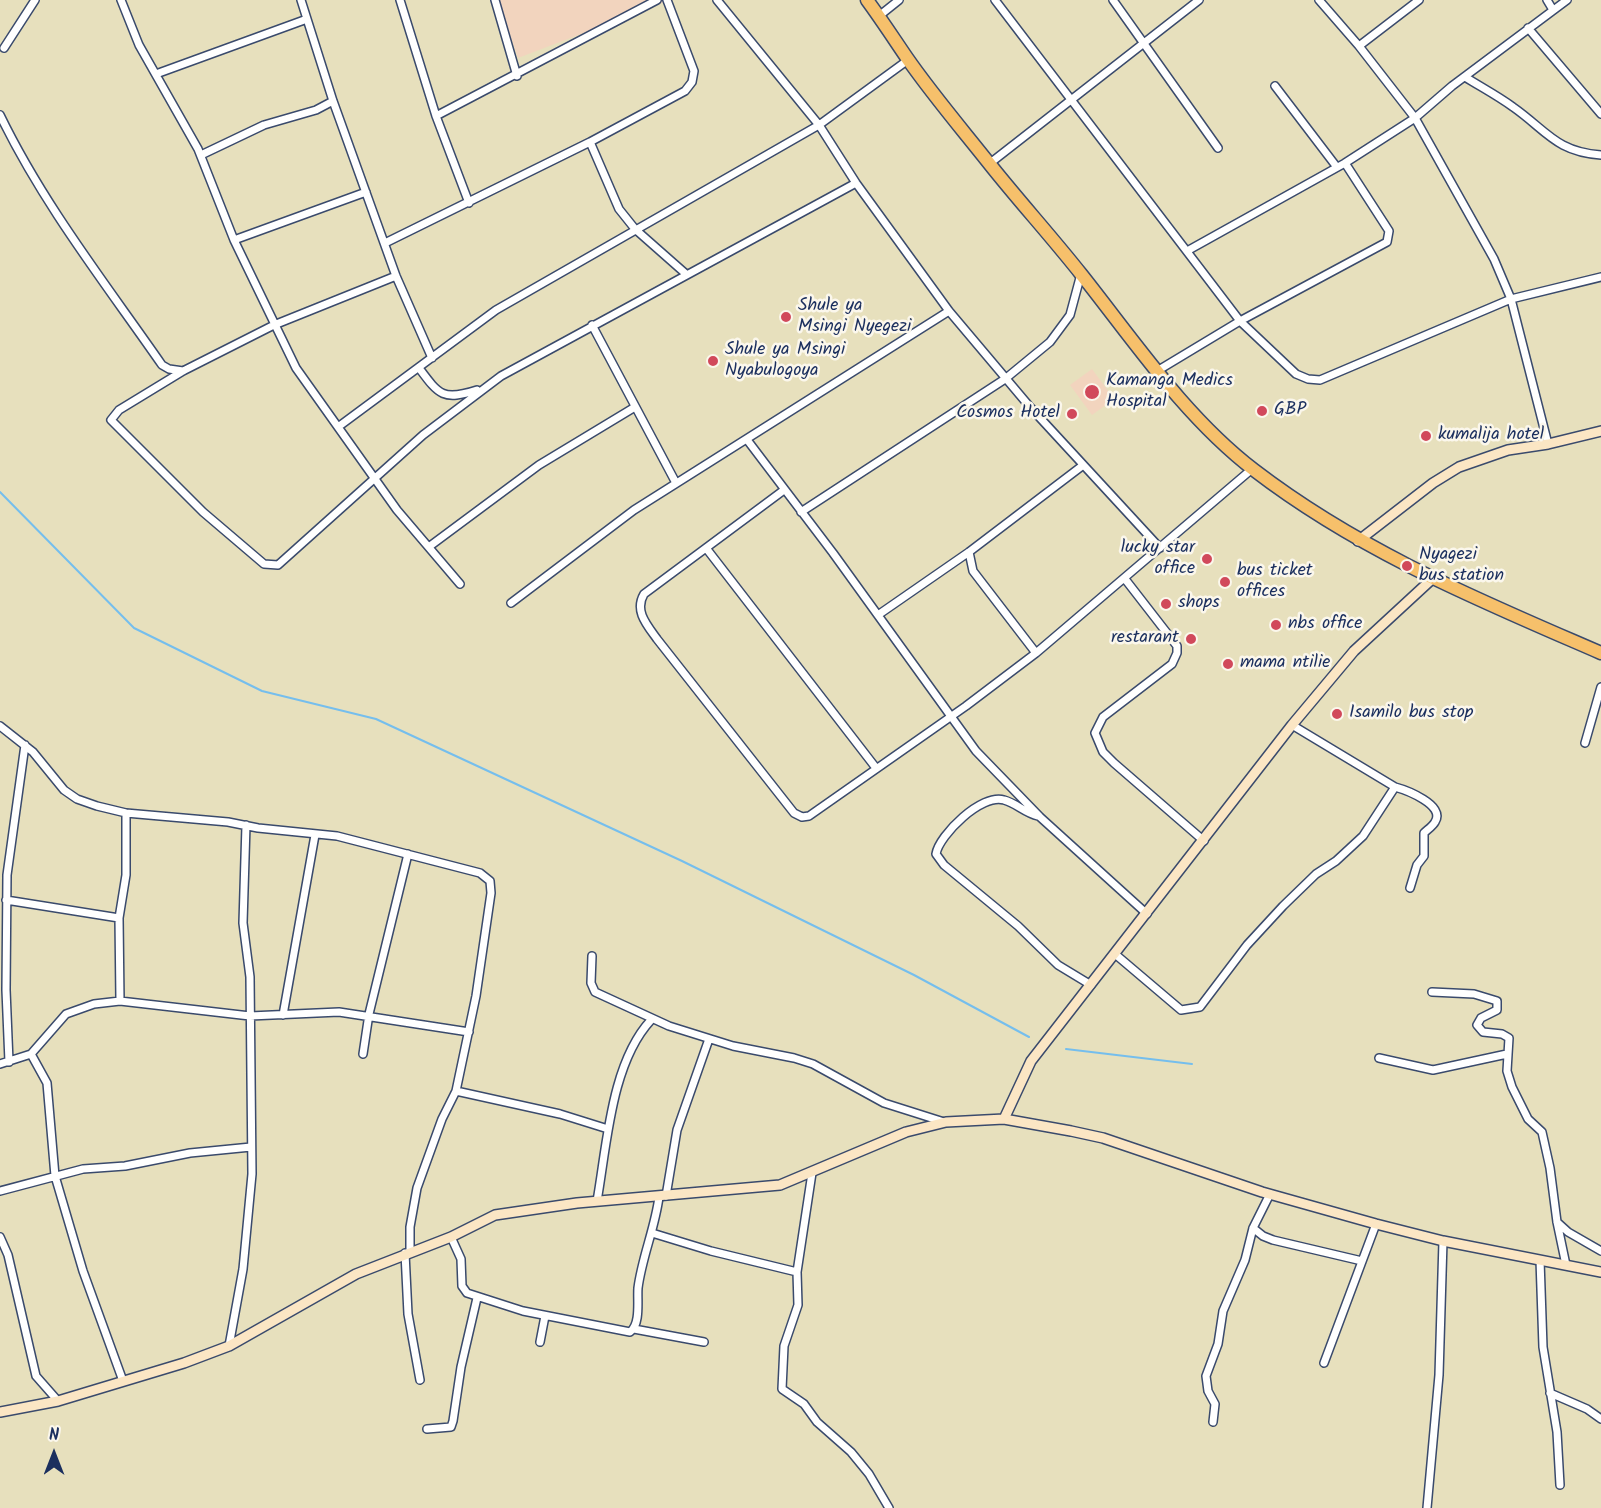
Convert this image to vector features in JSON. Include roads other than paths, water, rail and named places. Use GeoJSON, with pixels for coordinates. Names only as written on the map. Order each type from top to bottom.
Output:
{"type":"FeatureCollection","features":[{"type":"Feature","properties":{"kind":"highway"},"geometry":{"type":"LineString","coordinates":[[867,0],[908,60],[989,164],[1081,274],[1156,371],[1198,418],[1252,469],[1358,541],[1432,579],[1601,653]]}},
{"type":"Feature","properties":{"kind":"street"},"geometry":{"type":"LineString","coordinates":[[4,48],[35,0]]}},
{"type":"Feature","properties":{"kind":"street"},"geometry":{"type":"LineString","coordinates":[[121,0],[139,45],[201,156],[234,240],[296,368],[374,478],[420,538],[430,546],[460,584]]}},
{"type":"Feature","properties":{"kind":"street"},"geometry":{"type":"LineString","coordinates":[[301,0],[333,101],[396,276],[432,358]]}},
{"type":"Feature","properties":{"kind":"street"},"geometry":{"type":"LineString","coordinates":[[400,0],[436,116],[469,202]]}},
{"type":"Feature","properties":{"kind":"street"},"geometry":{"type":"LineString","coordinates":[[495,0],[517,76]]}},
{"type":"Feature","properties":{"kind":"street"},"geometry":{"type":"LineString","coordinates":[[436,116],[517,76],[657,0]]}},
{"type":"Feature","properties":{"kind":"street"},"geometry":{"type":"LineString","coordinates":[[385,243],[590,142],[685,91],[692,82],[694,71],[667,0]]}},
{"type":"Feature","properties":{"kind":"street"},"geometry":{"type":"LineString","coordinates":[[717,0],[819,125],[856,183],[949,311],[1082,466],[1160,548]]}},
{"type":"Feature","properties":{"kind":"street"},"geometry":{"type":"LineString","coordinates":[[879,16],[899,0]]}},
{"type":"Feature","properties":{"kind":"street"},"geometry":{"type":"LineString","coordinates":[[995,0],[1240,321],[1296,374],[1308,379],[1320,380],[1511,299],[1601,277]]}},
{"type":"Feature","properties":{"kind":"street"},"geometry":{"type":"LineString","coordinates":[[1113,0],[1218,148]]}},
{"type":"Feature","properties":{"kind":"street"},"geometry":{"type":"LineString","coordinates":[[989,164],[1070,98],[1199,0]]}},
{"type":"Feature","properties":{"kind":"street"},"geometry":{"type":"LineString","coordinates":[[1319,0],[1359,46],[1414,118],[1494,259],[1511,299],[1548,444]]}},
{"type":"Feature","properties":{"kind":"street"},"geometry":{"type":"LineString","coordinates":[[1359,46],[1419,0]]}},
{"type":"Feature","properties":{"kind":"street"},"geometry":{"type":"LineString","coordinates":[[1547,0],[1553,10]]}},
{"type":"Feature","properties":{"kind":"street"},"geometry":{"type":"LineString","coordinates":[[1187,250],[1345,163],[1414,118],[1567,0]]}},
{"type":"Feature","properties":{"kind":"street"},"geometry":{"type":"LineString","coordinates":[[156,74],[307,19]]}},
{"type":"Feature","properties":{"kind":"street"},"geometry":{"type":"LineString","coordinates":[[1528,28],[1601,114]]}},
{"type":"Feature","properties":{"kind":"street"},"geometry":{"type":"LineString","coordinates":[[338,426],[496,310],[819,125],[908,60]]}},
{"type":"Feature","properties":{"kind":"street"},"geometry":{"type":"LineString","coordinates":[[1465,77],[1512,106],[1562,146],[1578,152],[1601,155]]}},
{"type":"Feature","properties":{"kind":"street"},"geometry":{"type":"LineString","coordinates":[[1275,86],[1336,166]]}},
{"type":"Feature","properties":{"kind":"street"},"geometry":{"type":"LineString","coordinates":[[201,156],[264,125],[316,110],[333,101]]}},
{"type":"Feature","properties":{"kind":"street"},"geometry":{"type":"LineString","coordinates":[[0,115],[44,196],[162,364],[169,369],[183,371]]}},
{"type":"Feature","properties":{"kind":"street"},"geometry":{"type":"LineString","coordinates":[[590,142],[619,209],[635,229],[686,274]]}},
{"type":"Feature","properties":{"kind":"street"},"geometry":{"type":"LineString","coordinates":[[1156,371],[1240,321],[1387,242],[1389,231],[1345,163]]}},
{"type":"Feature","properties":{"kind":"street"},"geometry":{"type":"LineString","coordinates":[[396,276],[274,326],[183,371],[119,410],[111,420],[189,500],[264,564],[278,565],[374,478],[482,389],[592,325],[856,183]]}},
{"type":"Feature","properties":{"kind":"street"},"geometry":{"type":"LineString","coordinates":[[234,240],[366,192]]}},
{"type":"Feature","properties":{"kind":"street"},"geometry":{"type":"LineString","coordinates":[[801,512],[1005,379],[1062,328],[1071,315],[1081,274]]}},
{"type":"Feature","properties":{"kind":"street"},"geometry":{"type":"LineString","coordinates":[[511,603],[634,510],[748,441],[949,311]]}},
{"type":"Feature","properties":{"kind":"street"},"geometry":{"type":"LineString","coordinates":[[592,325],[676,483]]}},
{"type":"Feature","properties":{"kind":"street"},"geometry":{"type":"LineString","coordinates":[[418,368],[435,389],[444,395],[457,397],[482,389]]}},
{"type":"Feature","properties":{"kind":"street"},"geometry":{"type":"LineString","coordinates":[[430,546],[539,465],[635,407]]}},
{"type":"Feature","properties":{"kind":"street"},"geometry":{"type":"LineString","coordinates":[[1358,541],[1433,483],[1459,467],[1508,450],[1548,444],[1601,431]]}},
{"type":"Feature","properties":{"kind":"street"},"geometry":{"type":"LineString","coordinates":[[748,441],[976,751],[1040,817],[1147,914]]}},
{"type":"Feature","properties":{"kind":"street"},"geometry":{"type":"LineString","coordinates":[[878,615],[969,552],[1082,466]]}},
{"type":"Feature","properties":{"kind":"street"},"geometry":{"type":"LineString","coordinates":[[784,490],[642,598],[641,615],[657,639],[798,816],[809,816],[950,717],[1036,653],[1252,469]]}},
{"type":"Feature","properties":{"kind":"street"},"geometry":{"type":"LineString","coordinates":[[706,548],[876,768]]}},
{"type":"Feature","properties":{"kind":"street"},"geometry":{"type":"LineString","coordinates":[[969,552],[973,571],[1036,653]]}},
{"type":"Feature","properties":{"kind":"street"},"geometry":{"type":"LineString","coordinates":[[1125,579],[1177,646],[1178,653],[1172,664],[1103,717],[1095,733],[1103,752],[1114,763],[1204,840]]}},
{"type":"Feature","properties":{"kind":"street"},"geometry":{"type":"LineString","coordinates":[[1004,1119],[1031,1061],[1292,725],[1354,651],[1432,579]]}},
{"type":"Feature","properties":{"kind":"street"},"geometry":{"type":"LineString","coordinates":[[1585,743],[1601,687]]}},
{"type":"Feature","properties":{"kind":"street"},"geometry":{"type":"LineString","coordinates":[[1292,725],[1434,808],[1435,823],[1424,833],[1424,856],[1417,865],[1410,888]]}},
{"type":"Feature","properties":{"kind":"street"},"geometry":{"type":"LineString","coordinates":[[0,726],[25,745],[64,790],[76,799],[126,813],[337,837],[480,873],[490,881],[491,893],[485,937],[469,1032],[456,1091],[442,1119],[417,1188],[410,1227],[407,1252],[408,1314],[420,1380]]}},
{"type":"Feature","properties":{"kind":"street"},"geometry":{"type":"LineString","coordinates":[[9,1062],[4,874],[25,745]]}},
{"type":"Feature","properties":{"kind":"street"},"geometry":{"type":"LineString","coordinates":[[1115,954],[1181,1010],[1200,1007],[1247,945],[1283,906],[1316,874],[1336,861],[1363,836],[1395,787]]}},
{"type":"Feature","properties":{"kind":"street"},"geometry":{"type":"LineString","coordinates":[[1040,817],[1004,800],[993,798],[970,810],[939,846],[936,854],[944,866],[1018,926],[1058,965],[1091,985]]}},
{"type":"Feature","properties":{"kind":"street"},"geometry":{"type":"LineString","coordinates":[[120,1001],[119,918],[126,875],[126,813]]}},
{"type":"Feature","properties":{"kind":"street"},"geometry":{"type":"LineString","coordinates":[[229,1346],[243,1269],[252,1174],[250,977],[243,923],[246,825]]}},
{"type":"Feature","properties":{"kind":"street"},"geometry":{"type":"LineString","coordinates":[[283,1015],[315,835]]}},
{"type":"Feature","properties":{"kind":"street"},"geometry":{"type":"LineString","coordinates":[[363,1054],[369,1014],[408,854]]}},
{"type":"Feature","properties":{"kind":"street"},"geometry":{"type":"LineString","coordinates":[[6,900],[119,918]]}},
{"type":"Feature","properties":{"kind":"street"},"geometry":{"type":"LineString","coordinates":[[592,956],[591,983],[595,992],[616,999],[651,1020],[733,1046],[794,1058],[832,1074],[884,1103],[946,1122]]}},
{"type":"Feature","properties":{"kind":"street"},"geometry":{"type":"LineString","coordinates":[[1432,992],[1474,994],[1495,999],[1498,1005],[1497,1010],[1481,1018],[1477,1025],[1483,1032],[1507,1035],[1511,1042],[1506,1065],[1512,1087],[1528,1119],[1542,1132],[1566,1265]]}},
{"type":"Feature","properties":{"kind":"street"},"geometry":{"type":"LineString","coordinates":[[0,1064],[31,1054],[66,1014],[94,1004],[120,1001],[250,1016],[321,1012],[369,1014],[469,1032]]}},
{"type":"Feature","properties":{"kind":"street"},"geometry":{"type":"LineString","coordinates":[[597,1201],[608,1129],[634,1043],[651,1020]]}},
{"type":"Feature","properties":{"kind":"street"},"geometry":{"type":"LineString","coordinates":[[634,1329],[641,1269],[663,1197],[677,1130],[709,1039]]}},
{"type":"Feature","properties":{"kind":"street"},"geometry":{"type":"LineString","coordinates":[[31,1054],[47,1083],[56,1176],[83,1271],[123,1381]]}},
{"type":"Feature","properties":{"kind":"street"},"geometry":{"type":"LineString","coordinates":[[1379,1058],[1433,1070],[1507,1054]]}},
{"type":"Feature","properties":{"kind":"street"},"geometry":{"type":"LineString","coordinates":[[456,1091],[560,1114],[608,1129]]}},
{"type":"Feature","properties":{"kind":"street"},"geometry":{"type":"LineString","coordinates":[[0,1412],[58,1401],[229,1346],[317,1294],[407,1252],[451,1237],[495,1215],[597,1201],[780,1185],[906,1132],[946,1122],[1004,1119],[1103,1138],[1270,1194],[1376,1224],[1443,1241],[1601,1272]]}},
{"type":"Feature","properties":{"kind":"street"},"geometry":{"type":"LineString","coordinates":[[0,1191],[56,1176],[190,1153],[251,1147]]}},
{"type":"Feature","properties":{"kind":"street"},"geometry":{"type":"LineString","coordinates":[[812,1173],[797,1272],[800,1292],[784,1346],[782,1389],[804,1404],[817,1422],[851,1452],[869,1474],[889,1508]]}},
{"type":"Feature","properties":{"kind":"street"},"geometry":{"type":"LineString","coordinates":[[1214,1422],[1215,1404],[1208,1391],[1206,1376],[1218,1344],[1223,1311],[1245,1260],[1253,1228],[1270,1194]]}},
{"type":"Feature","properties":{"kind":"street"},"geometry":{"type":"LineString","coordinates":[[1557,1222],[1568,1232],[1601,1251]]}},
{"type":"Feature","properties":{"kind":"street"},"geometry":{"type":"LineString","coordinates":[[1324,1363],[1376,1224]]}},
{"type":"Feature","properties":{"kind":"street"},"geometry":{"type":"LineString","coordinates":[[1253,1228],[1273,1240],[1362,1261]]}},
{"type":"Feature","properties":{"kind":"street"},"geometry":{"type":"LineString","coordinates":[[652,1233],[711,1251],[797,1272]]}},
{"type":"Feature","properties":{"kind":"street"},"geometry":{"type":"LineString","coordinates":[[0,1237],[8,1256],[36,1376],[58,1401]]}},
{"type":"Feature","properties":{"kind":"street"},"geometry":{"type":"LineString","coordinates":[[451,1237],[461,1259],[464,1290],[477,1298],[544,1316],[630,1332],[634,1329],[704,1342]]}},
{"type":"Feature","properties":{"kind":"street"},"geometry":{"type":"LineString","coordinates":[[1427,1508],[1439,1375],[1443,1241]]}},
{"type":"Feature","properties":{"kind":"street"},"geometry":{"type":"LineString","coordinates":[[1540,1260],[1544,1316],[1543,1347],[1557,1432],[1560,1485]]}},
{"type":"Feature","properties":{"kind":"street"},"geometry":{"type":"LineString","coordinates":[[427,1428],[451,1427],[460,1367],[477,1298]]}},
{"type":"Feature","properties":{"kind":"street"},"geometry":{"type":"LineString","coordinates":[[540,1342],[544,1316]]}},
{"type":"Feature","properties":{"kind":"street"},"geometry":{"type":"LineString","coordinates":[[1550,1393],[1587,1409],[1601,1419]]}},
{"type":"Feature","properties":{"kind":"waterway"},"geometry":{"type":"LineString","coordinates":[[0,492],[134,628],[262,691],[376,719],[682,861],[914,975],[1029,1037]]}},
{"type":"Feature","properties":{"kind":"waterway"},"geometry":{"type":"LineString","coordinates":[[1066,1049],[1192,1064]]}},
{"type":"Feature","properties":{"kind":"place","name":"Shule ya Msingi Nyegezi"},"geometry":{"type":"Point","coordinates":[786,317]}},
{"type":"Feature","properties":{"kind":"place","name":"Shule ya Msingi Nyabulogoya"},"geometry":{"type":"Point","coordinates":[713,361]}},
{"type":"Feature","properties":{"kind":"place","name":"Kamanga Medics Hospital"},"geometry":{"type":"Point","coordinates":[1092,392]}},
{"type":"Feature","properties":{"kind":"place","name":"GBP"},"geometry":{"type":"Point","coordinates":[1262,411]}},
{"type":"Feature","properties":{"kind":"place","name":"Cosmos Hotel"},"geometry":{"type":"Point","coordinates":[1072,414]}},
{"type":"Feature","properties":{"kind":"place","name":"kumalija hotel"},"geometry":{"type":"Point","coordinates":[1426,436]}},
{"type":"Feature","properties":{"kind":"place","name":"lucky star office"},"geometry":{"type":"Point","coordinates":[1207,559]}},
{"type":"Feature","properties":{"kind":"place","name":"Nyagezi bus station"},"geometry":{"type":"Point","coordinates":[1407,566]}},
{"type":"Feature","properties":{"kind":"place","name":"bus ticket offices"},"geometry":{"type":"Point","coordinates":[1225,582]}},
{"type":"Feature","properties":{"kind":"place","name":"shops"},"geometry":{"type":"Point","coordinates":[1166,604]}},
{"type":"Feature","properties":{"kind":"place","name":"nbs office"},"geometry":{"type":"Point","coordinates":[1276,625]}},
{"type":"Feature","properties":{"kind":"place","name":"restarant"},"geometry":{"type":"Point","coordinates":[1191,639]}},
{"type":"Feature","properties":{"kind":"place","name":"mama ntilie"},"geometry":{"type":"Point","coordinates":[1228,664]}},
{"type":"Feature","properties":{"kind":"place","name":"Isamilo bus stop"},"geometry":{"type":"Point","coordinates":[1337,714]}}]}
